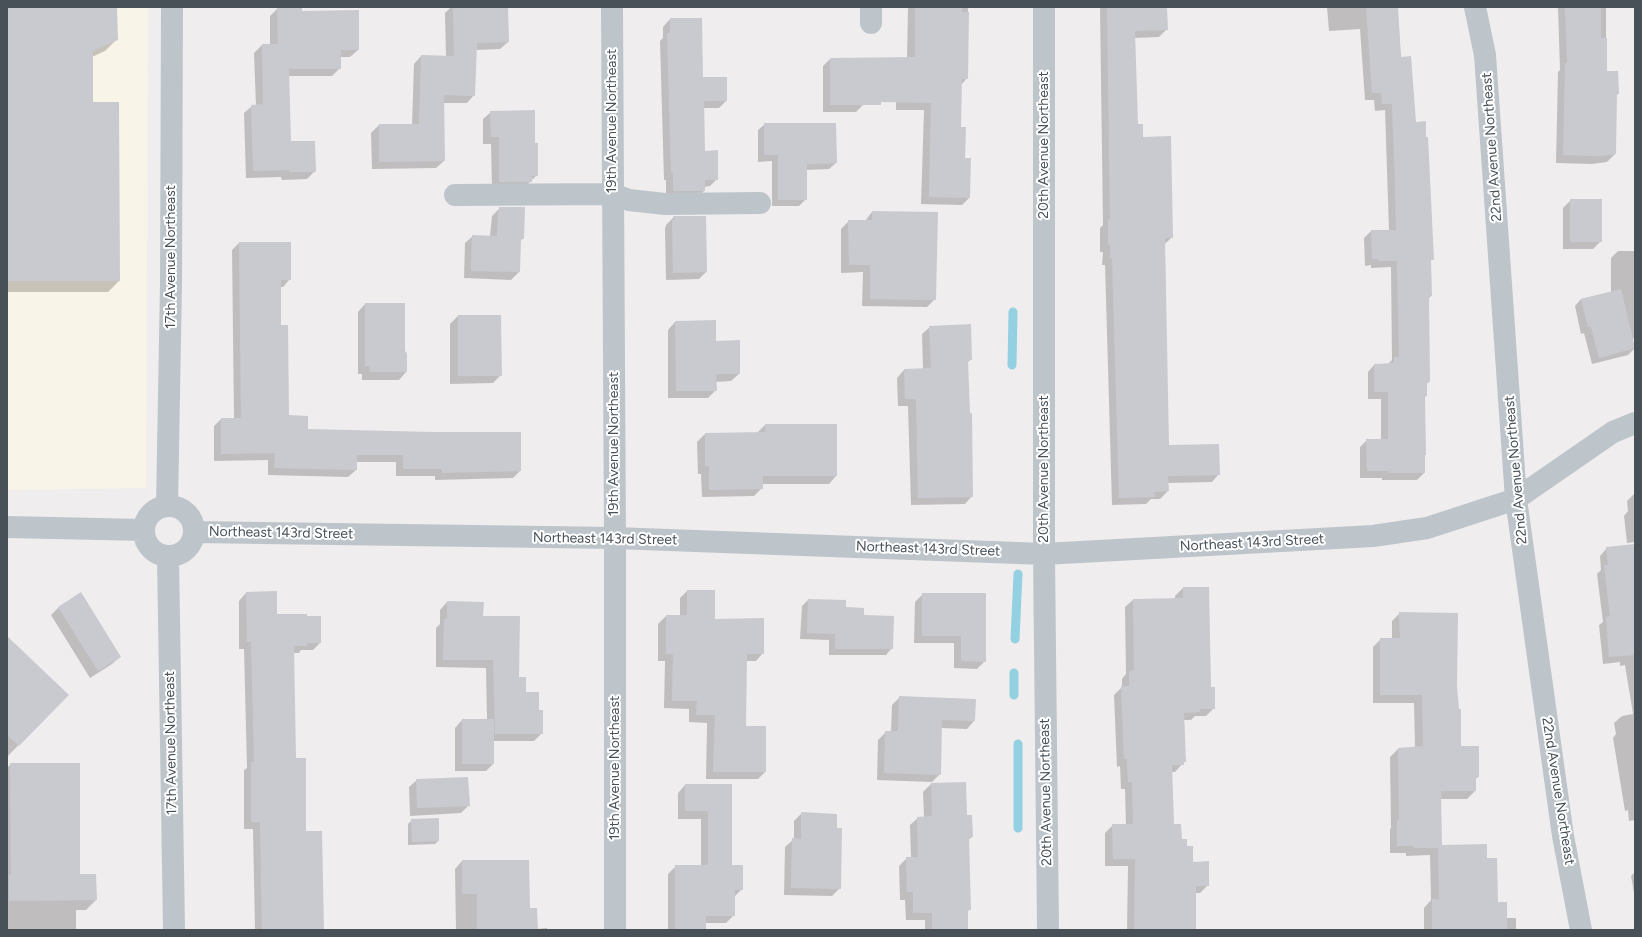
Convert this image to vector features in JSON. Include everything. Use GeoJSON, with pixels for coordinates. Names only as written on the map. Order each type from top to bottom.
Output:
{"type":"FeatureCollection","features":[{"type":"Feature","properties":{"kind":"street","name":"17th Avenue Northeast"},"geometry":{"type":"LineString","coordinates":[[167,506],[171,283],[172,7]]}},
{"type":"Feature","properties":{"kind":"street","name":"19th Avenue Northeast"},"geometry":{"type":"LineString","coordinates":[[612,7],[615,538],[615,930]]}},
{"type":"Feature","properties":{"kind":"street","name":"20th Avenue Northeast"},"geometry":{"type":"LineString","coordinates":[[1044,7],[1044,554],[1048,930]]}},
{"type":"Feature","properties":{"kind":"street","name":"22nd Avenue Northeast"},"geometry":{"type":"LineString","coordinates":[[1475,7],[1485,55],[1516,499],[1563,836],[1581,930]]}},
{"type":"Feature","properties":{"kind":"street"},"geometry":{"type":"LineString","coordinates":[[455,195],[613,194],[629,200],[665,204],[760,203]]}},
{"type":"Feature","properties":{"kind":"street","name":"Northeast 143rd Street"},"geometry":{"type":"LineString","coordinates":[[194,532],[615,538],[1044,554],[1373,536],[1428,528],[1516,499],[1613,432],[1635,423]]}},
{"type":"Feature","properties":{"kind":"street"},"geometry":{"type":"LineString","coordinates":[[167,506],[178,508],[185,512],[191,519],[194,532],[191,544],[186,550],[178,554],[168,556],[155,553],[149,547],[145,540],[144,530],[148,517],[154,511],[167,506]]}},
{"type":"Feature","properties":{"kind":"street"},"geometry":{"type":"LineString","coordinates":[[7,527],[144,530]]}},
{"type":"Feature","properties":{"kind":"street","name":"17th Avenue Northeast"},"geometry":{"type":"LineString","coordinates":[[168,556],[174,930]]}},
{"type":"Feature","properties":{"kind":"shaded area"},"geometry":{"type":"Polygon","coordinates":[[[7,7],[148,7],[146,488],[7,490],[7,7]]]}},
{"type":"Feature","properties":{"kind":"building"},"geometry":{"type":"Polygon","coordinates":[[[7,7],[117,7],[118,40],[93,51],[93,102],[119,102],[120,281],[7,281],[7,7]]]}},
{"type":"Feature","properties":{"kind":"building"},"geometry":{"type":"Polygon","coordinates":[[[302,7],[302,11],[359,10],[359,50],[341,50],[341,69],[289,69],[291,141],[315,141],[316,172],[289,172],[289,170],[253,171],[251,105],[263,104],[262,44],[278,44],[277,8],[302,7]]]}},
{"type":"Feature","properties":{"kind":"building"},"geometry":{"type":"Polygon","coordinates":[[[453,7],[508,7],[509,42],[477,43],[475,96],[444,95],[445,161],[379,162],[379,124],[419,124],[421,55],[454,56],[453,7]]]}},
{"type":"Feature","properties":{"kind":"building"},"geometry":{"type":"Polygon","coordinates":[[[915,7],[962,7],[962,12],[969,12],[968,79],[962,79],[961,127],[966,127],[965,158],[971,158],[970,198],[929,197],[931,103],[881,102],[881,105],[830,105],[830,58],[915,57],[915,7]]]}},
{"type":"Feature","properties":{"kind":"building"},"geometry":{"type":"Polygon","coordinates":[[[1107,7],[1167,7],[1168,30],[1135,31],[1138,124],[1143,124],[1143,137],[1171,136],[1173,238],[1165,238],[1169,445],[1219,444],[1220,475],[1168,476],[1169,491],[1154,492],[1155,497],[1119,498],[1112,258],[1110,258],[1110,245],[1108,245],[1108,219],[1110,219],[1107,7]]]}},
{"type":"Feature","properties":{"kind":"building"},"geometry":{"type":"Polygon","coordinates":[[[1366,7],[1398,7],[1401,57],[1411,56],[1416,122],[1426,121],[1434,260],[1431,260],[1432,296],[1429,296],[1430,382],[1427,382],[1427,396],[1425,396],[1425,473],[1389,473],[1389,471],[1367,471],[1366,439],[1388,439],[1388,392],[1374,392],[1374,364],[1394,363],[1394,357],[1399,357],[1397,261],[1378,261],[1378,259],[1372,259],[1371,230],[1396,230],[1395,184],[1392,104],[1382,104],[1381,93],[1372,93],[1366,7]]]}},
{"type":"Feature","properties":{"kind":"building"},"geometry":{"type":"Polygon","coordinates":[[[1565,7],[1601,7],[1601,38],[1607,38],[1607,71],[1618,71],[1619,94],[1617,94],[1616,154],[1601,156],[1563,155],[1565,63],[1567,63],[1565,7]]]}},
{"type":"Feature","properties":{"kind":"building"},"geometry":{"type":"Polygon","coordinates":[[[670,18],[702,18],[703,77],[727,77],[727,101],[704,101],[705,151],[718,150],[718,180],[705,180],[705,191],[673,191],[673,173],[671,173],[667,33],[670,33],[670,18]]]}},
{"type":"Feature","properties":{"kind":"building"},"geometry":{"type":"Polygon","coordinates":[[[535,110],[535,143],[538,143],[538,176],[532,176],[532,182],[499,182],[499,137],[491,137],[490,111],[535,110]]]}},
{"type":"Feature","properties":{"kind":"building"},"geometry":{"type":"Polygon","coordinates":[[[764,123],[836,123],[837,163],[807,164],[807,200],[778,200],[778,155],[764,155],[764,123]]]}},
{"type":"Feature","properties":{"kind":"building"},"geometry":{"type":"Polygon","coordinates":[[[1570,199],[1602,199],[1602,242],[1570,242],[1570,199]]]}},
{"type":"Feature","properties":{"kind":"building"},"geometry":{"type":"Polygon","coordinates":[[[499,207],[525,207],[524,239],[521,239],[520,272],[471,271],[472,235],[497,236],[499,207]]]}},
{"type":"Feature","properties":{"kind":"building"},"geometry":{"type":"Polygon","coordinates":[[[872,211],[938,212],[936,300],[870,299],[870,265],[849,265],[848,220],[872,220],[872,211]]]}},
{"type":"Feature","properties":{"kind":"building"},"geometry":{"type":"Polygon","coordinates":[[[673,216],[706,216],[707,272],[673,273],[673,216]]]}},
{"type":"Feature","properties":{"kind":"building"},"geometry":{"type":"Polygon","coordinates":[[[239,242],[291,242],[291,280],[281,280],[281,325],[288,325],[289,415],[308,416],[308,429],[433,432],[521,432],[521,471],[442,473],[442,469],[403,469],[403,455],[357,455],[357,470],[274,468],[275,453],[221,454],[221,418],[241,418],[239,242]]]}},
{"type":"Feature","properties":{"kind":"building"},"geometry":{"type":"Polygon","coordinates":[[[1621,289],[1635,348],[1599,358],[1591,327],[1588,327],[1581,299],[1621,289]]]}},
{"type":"Feature","properties":{"kind":"building"},"geometry":{"type":"Polygon","coordinates":[[[365,303],[405,303],[405,351],[407,353],[407,372],[370,372],[369,366],[365,366],[365,303]]]}},
{"type":"Feature","properties":{"kind":"building"},"geometry":{"type":"Polygon","coordinates":[[[458,315],[501,315],[502,376],[458,376],[458,315]]]}},
{"type":"Feature","properties":{"kind":"building"},"geometry":{"type":"Polygon","coordinates":[[[716,320],[716,341],[740,340],[740,374],[716,374],[717,391],[676,391],[675,321],[716,320]]]}},
{"type":"Feature","properties":{"kind":"building"},"geometry":{"type":"Polygon","coordinates":[[[971,324],[972,360],[968,360],[970,413],[972,413],[973,497],[918,498],[916,399],[905,399],[904,369],[931,368],[929,326],[971,324]]]}},
{"type":"Feature","properties":{"kind":"building"},"geometry":{"type":"Polygon","coordinates":[[[765,424],[837,424],[837,476],[763,476],[763,489],[709,490],[709,466],[705,466],[705,433],[765,432],[765,424]]]}},
{"type":"Feature","properties":{"kind":"building"},"geometry":{"type":"Polygon","coordinates":[[[1635,544],[1635,655],[1609,657],[1606,617],[1610,616],[1604,565],[1608,565],[1606,547],[1635,544]]]}},
{"type":"Feature","properties":{"kind":"building"},"geometry":{"type":"Polygon","coordinates":[[[1183,587],[1209,587],[1211,687],[1215,687],[1215,709],[1200,709],[1200,712],[1184,713],[1186,762],[1184,762],[1184,765],[1172,765],[1174,824],[1181,824],[1182,839],[1187,839],[1187,846],[1193,846],[1193,862],[1209,861],[1209,886],[1196,886],[1196,930],[1134,930],[1135,859],[1113,859],[1112,824],[1133,824],[1132,782],[1128,782],[1127,759],[1124,759],[1121,686],[1129,686],[1129,671],[1134,670],[1133,599],[1183,598],[1183,587]]]}},
{"type":"Feature","properties":{"kind":"building"},"geometry":{"type":"Polygon","coordinates":[[[687,590],[715,590],[715,619],[764,618],[764,654],[747,654],[746,726],[766,726],[766,772],[713,772],[715,715],[696,715],[697,701],[672,701],[673,654],[666,654],[666,615],[687,615],[687,590]]]}},
{"type":"Feature","properties":{"kind":"building"},"geometry":{"type":"Polygon","coordinates":[[[277,591],[277,614],[307,614],[307,616],[321,616],[321,643],[307,643],[307,646],[294,646],[296,758],[306,758],[306,831],[322,831],[324,930],[262,930],[260,822],[251,822],[251,762],[254,762],[251,642],[247,642],[246,592],[277,591]]]}},
{"type":"Feature","properties":{"kind":"building"},"geometry":{"type":"Polygon","coordinates":[[[81,592],[121,657],[98,671],[58,607],[81,592]]]}},
{"type":"Feature","properties":{"kind":"building"},"geometry":{"type":"Polygon","coordinates":[[[922,593],[986,593],[986,662],[961,661],[961,636],[922,636],[922,593]]]}},
{"type":"Feature","properties":{"kind":"building"},"geometry":{"type":"Polygon","coordinates":[[[808,599],[846,600],[846,607],[864,608],[864,615],[894,616],[893,649],[835,649],[835,634],[807,633],[808,599]]]}},
{"type":"Feature","properties":{"kind":"building"},"geometry":{"type":"Polygon","coordinates":[[[447,601],[484,602],[483,616],[520,616],[519,677],[526,677],[526,692],[539,692],[539,710],[543,710],[543,734],[495,734],[493,660],[443,660],[444,619],[447,619],[447,601]]]}},
{"type":"Feature","properties":{"kind":"building"},"geometry":{"type":"Polygon","coordinates":[[[1399,612],[1458,613],[1457,686],[1459,709],[1461,709],[1461,746],[1479,746],[1479,777],[1476,777],[1476,791],[1441,791],[1442,845],[1487,844],[1487,858],[1497,858],[1498,902],[1507,902],[1507,930],[1432,930],[1432,899],[1439,899],[1438,848],[1397,846],[1397,820],[1399,820],[1398,748],[1423,746],[1422,695],[1380,695],[1380,638],[1400,638],[1399,612]]]}},
{"type":"Feature","properties":{"kind":"building"},"geometry":{"type":"Polygon","coordinates":[[[7,636],[69,695],[19,746],[7,735],[7,636]]]}},
{"type":"Feature","properties":{"kind":"building"},"geometry":{"type":"Polygon","coordinates":[[[899,696],[976,699],[975,721],[942,720],[941,775],[884,773],[885,731],[898,731],[899,696]]]}},
{"type":"Feature","properties":{"kind":"building"},"geometry":{"type":"Polygon","coordinates":[[[462,719],[494,719],[494,764],[462,764],[462,719]]]}},
{"type":"Feature","properties":{"kind":"building"},"geometry":{"type":"Polygon","coordinates":[[[10,763],[80,763],[80,874],[96,874],[97,900],[9,901],[9,875],[11,875],[10,763]]]}},
{"type":"Feature","properties":{"kind":"building"},"geometry":{"type":"Polygon","coordinates":[[[468,777],[470,806],[417,808],[416,779],[468,777]]]}},
{"type":"Feature","properties":{"kind":"building"},"geometry":{"type":"Polygon","coordinates":[[[966,782],[967,815],[972,815],[973,837],[969,837],[971,910],[968,910],[968,929],[932,929],[932,913],[913,913],[913,892],[907,892],[906,857],[918,857],[917,817],[932,816],[931,783],[966,782]]]}},
{"type":"Feature","properties":{"kind":"building"},"geometry":{"type":"Polygon","coordinates":[[[685,784],[732,784],[732,865],[743,865],[743,890],[735,890],[735,916],[706,916],[706,930],[675,930],[675,865],[708,865],[708,811],[685,811],[685,784]]]}},
{"type":"Feature","properties":{"kind":"building"},"geometry":{"type":"Polygon","coordinates":[[[801,812],[837,814],[837,828],[842,828],[841,889],[791,888],[792,838],[801,839],[801,812]]]}},
{"type":"Feature","properties":{"kind":"building"},"geometry":{"type":"Polygon","coordinates":[[[439,818],[439,841],[412,842],[411,819],[439,818]]]}},
{"type":"Feature","properties":{"kind":"building"},"geometry":{"type":"Polygon","coordinates":[[[462,860],[529,860],[530,908],[537,908],[538,930],[477,930],[477,894],[462,894],[462,860]]]}},
{"type":"Feature","properties":{"kind":"waterway"},"geometry":{"type":"LineString","coordinates":[[1012,365],[1013,312]]}},
{"type":"Feature","properties":{"kind":"waterway"},"geometry":{"type":"LineString","coordinates":[[1015,639],[1018,574]]}},
{"type":"Feature","properties":{"kind":"waterway"},"geometry":{"type":"LineString","coordinates":[[1014,673],[1014,695]]}},
{"type":"Feature","properties":{"kind":"waterway"},"geometry":{"type":"LineString","coordinates":[[1018,744],[1018,828]]}}]}
